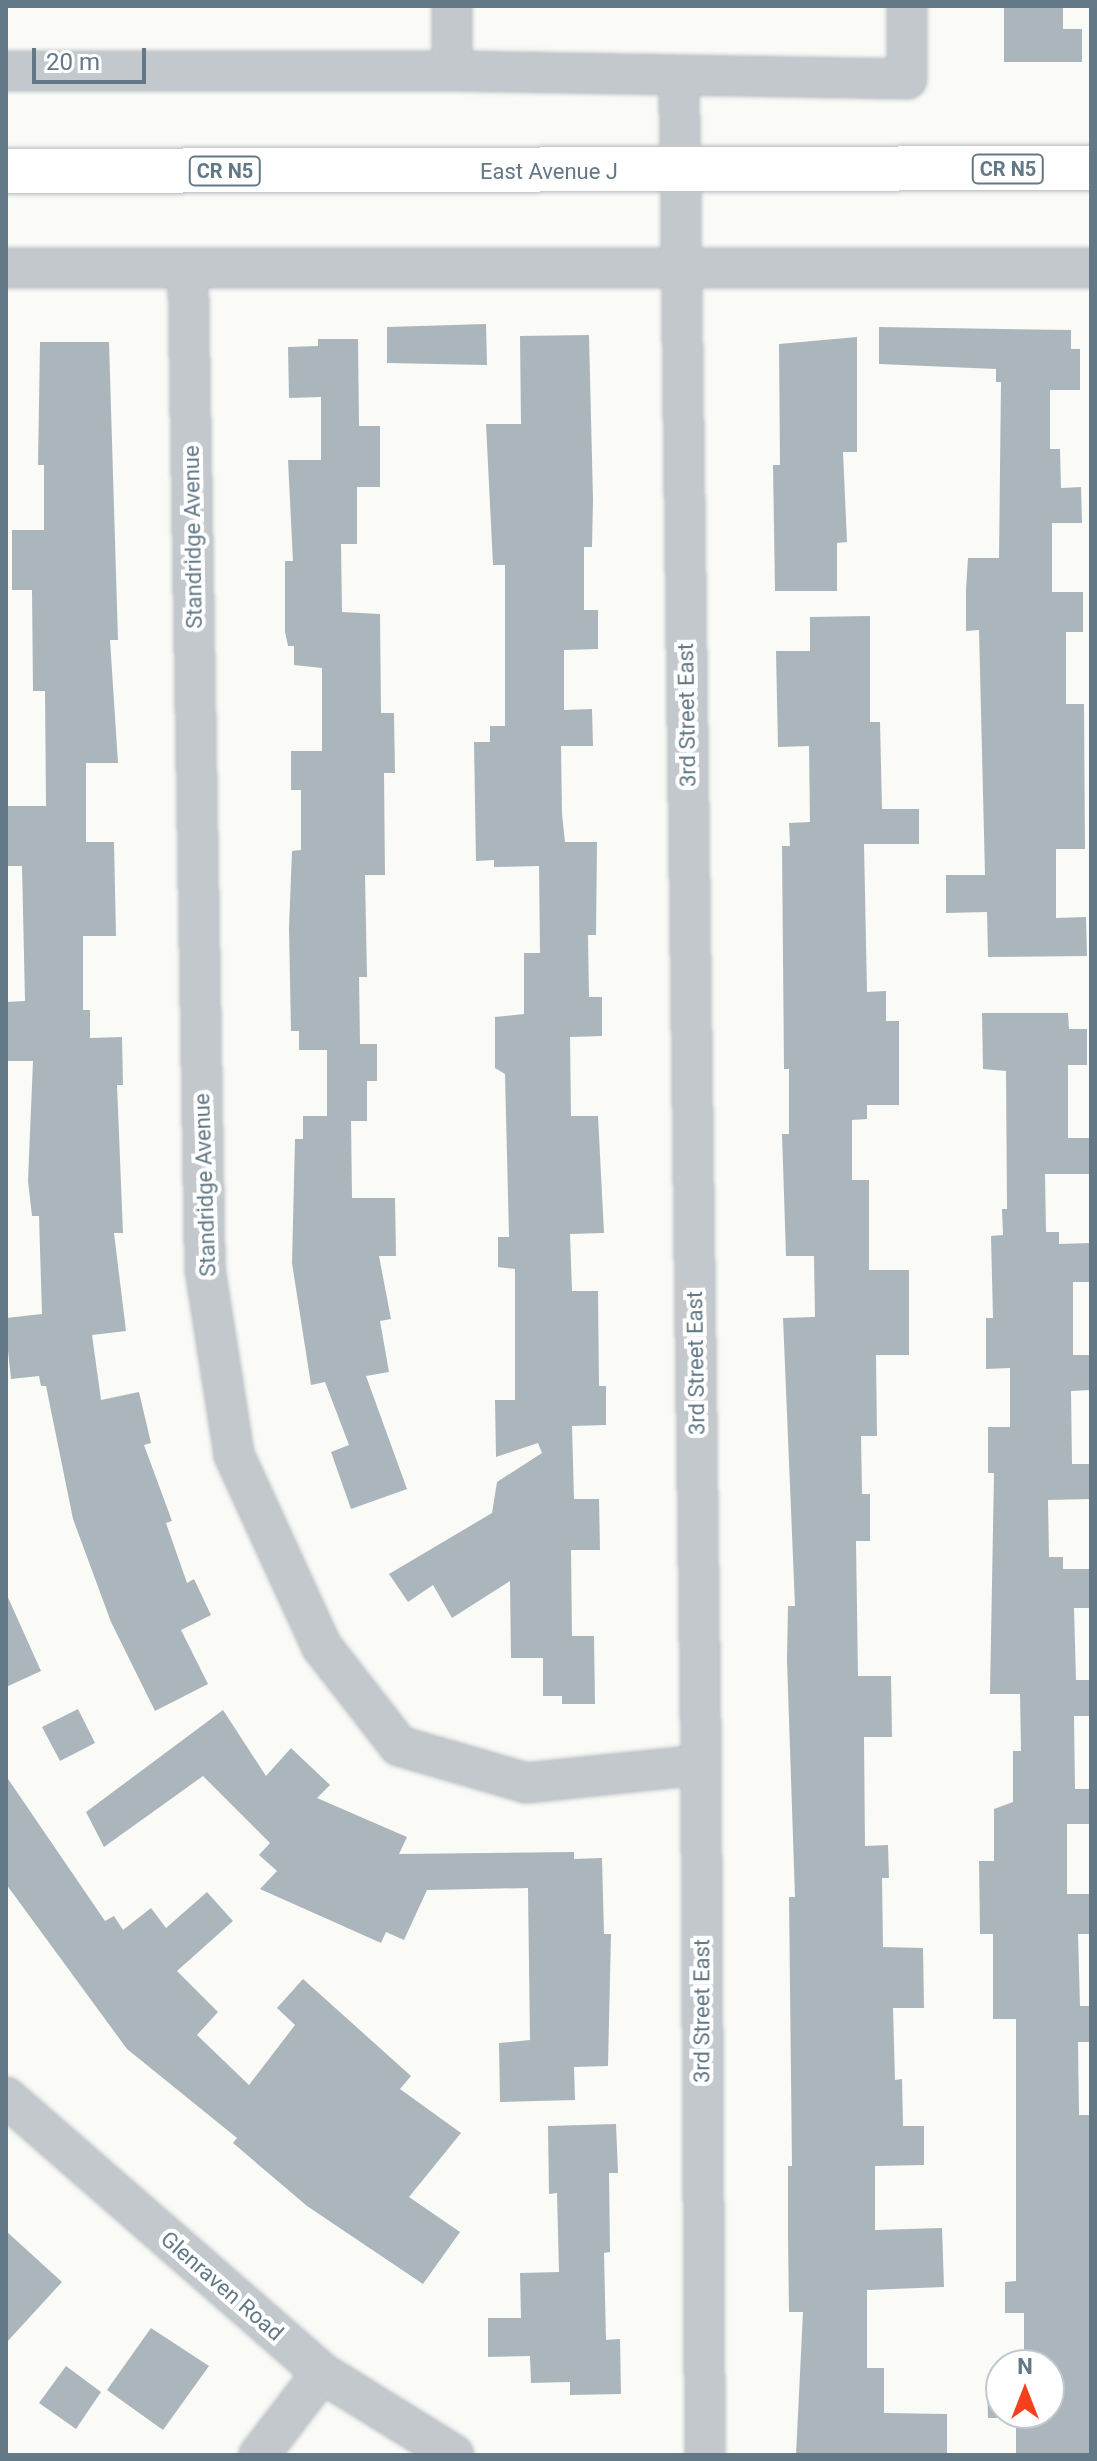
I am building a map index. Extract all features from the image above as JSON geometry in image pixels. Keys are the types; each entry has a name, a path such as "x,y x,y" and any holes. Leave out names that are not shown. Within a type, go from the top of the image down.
{"main road":[{"name":"East Avenue J","path":"6,171 680,173 1091,168"}],"street":[{"path":"452,6 452,71"},
{"path":"6,71 452,71 907,79 907,6"},
{"name":"3rd Street East","path":"679,75 701,1765 705,2455"},
{"path":"6,268 681,272 1091,268"},
{"name":"Standridge Avenue","path":"188,268 205,1269 234,1455 322,1647 399,1746 526,1783 701,1765"},
{"name":"Glenraven Road","path":"6,2097 322,2373 454,2455"},
{"path":"259,2455 322,2373"}],"building":[{"path":"1004,6 1063,6 1063,29 1082,29 1082,62 1004,62"},
{"path":"486,324 487,365 387,363 387,327"},
{"path":"879,327 1071,330 1071,349 1080,349 1080,390 1050,390 1050,449 1060,449 1061,488 1081,487 1082,523 1052,523 1052,592 1083,592 1083,632 1066,632 1066,704 1084,704 1085,849 1056,849 1056,918 1086,917 1087,956 988,957 987,912 946,913 946,875 985,875 979,630 966,631 966,589 968,558 999,558 1001,382 996,382 996,369 879,364"},
{"path":"589,335 593,500 592,547 584,547 584,610 598,610 598,649 564,650 564,710 592,709 593,746 561,746 562,814 565,842 597,842 596,935 588,935 589,997 602,997 602,1036 570,1037 571,1116 598,1116 604,1233 570,1234 572,1291 598,1291 599,1386 606,1386 606,1425 572,1426 574,1499 599,1499 600,1550 571,1550 572,1636 594,1636 595,1704 562,1704 562,1696 543,1696 543,1658 511,1658 510,1581 452,1618 433,1585 408,1602 389,1574 492,1513 497,1482 542,1453 538,1443 496,1457 495,1400 515,1400 515,1269 498,1267 498,1237 509,1237 505,1074 495,1068 495,1017 524,1014 524,953 540,953 539,866 494,867 494,860 476,861 474,742 490,742 490,726 505,726 505,565 493,565 486,424 521,424 520,336"},
{"path":"857,337 857,452 843,452 847,542 837,543 837,591 775,591 773,465 780,465 779,344"},
{"path":"318,339 358,339 359,426 380,426 380,487 357,487 357,544 341,544 342,612 380,614 381,713 394,713 395,773 384,773 385,875 365,875 367,977 359,977 360,1044 377,1044 377,1081 367,1081 367,1121 351,1121 352,1198 395,1198 396,1256 379,1256 391,1319 380,1321 389,1372 366,1376 407,1489 351,1509 331,1452 349,1445 325,1382 311,1385 292,1263 295,1139 303,1139 303,1116 327,1116 327,1050 299,1050 299,1031 291,1031 289,928 292,851 301,850 301,790 291,790 291,751 322,751 322,668 294,665 294,646 288,646 285,632 285,561 293,561 288,460 321,460 321,397 289,398 288,347 318,346"},
{"path":"40,342 109,342 118,640 110,640 118,763 86,763 86,842 114,842 116,936 83,936 83,1010 90,1010 90,1038 122,1037 123,1085 117,1085 123,1233 114,1233 126,1331 92,1335 101,1400 139,1392 151,1443 144,1445 172,1521 166,1523 187,1583 194,1579 211,1615 181,1630 208,1684 155,1711 111,1622 73,1519 46,1386 41,1386 39,1376 11,1379 6,1332 6,1318 42,1314 39,1216 32,1216 28,1181 33,1061 6,1061 6,1002 25,1001 22,866 6,866 6,806 46,806 45,691 33,691 32,590 12,590 12,530 44,530 44,465 38,465"},
{"path":"870,616 870,722 880,722 882,809 919,809 919,844 864,844 867,992 886,991 886,1021 899,1021 899,1105 867,1105 867,1119 852,1120 852,1180 869,1180 869,1270 909,1270 909,1355 876,1355 877,1436 861,1436 862,1494 870,1494 870,1541 856,1541 858,1676 891,1676 892,1737 864,1737 865,1846 888,1845 889,1878 882,1878 883,1947 923,1948 924,2008 893,2008 895,2080 902,2079 903,2126 924,2126 924,2165 875,2166 875,2230 942,2228 944,2287 867,2290 867,2368 884,2368 884,2413 947,2414 947,2454 796,2455 803,2312 789,2312 788,2166 792,2166 789,1897 795,1897 787,1660 788,1606 795,1606 783,1318 815,1317 814,1256 786,1256 782,1134 789,1134 789,1069 784,1069 782,846 790,846 789,823 810,822 809,746 778,747 776,651 810,651 810,617"},
{"path":"982,1013 1068,1013 1069,1029 1087,1029 1087,1065 1068,1065 1068,1138 1089,1138 1089,1174 1045,1174 1046,1232 1059,1232 1059,1244 1090,1243 1091,1282 1073,1282 1073,1355 1091,1355 1091,1390 1071,1391 1072,1464 1091,1464 1091,1499 1048,1500 1049,1557 1063,1557 1063,1569 1091,1569 1091,1608 1074,1608 1076,1680 1091,1680 1091,1716 1074,1716 1075,1789 1091,1789 1091,1824 1067,1824 1067,1894 1091,1894 1091,1934 1078,1934 1080,2006 1091,2006 1091,2042 1078,2042 1079,2115 1091,2115 1091,2455 1016,2455 1016,2429 1065,2429 1065,2349 1024,2349 1024,2313 1005,2313 1005,2282 1016,2281 1016,2019 993,2019 993,1934 980,1934 979,1861 994,1861 994,1809 1013,1802 1013,1751 1021,1751 1020,1694 990,1694 994,1473 988,1473 988,1427 1010,1427 1010,1368 986,1369 986,1318 993,1318 991,1236 1003,1235 1002,1209 1007,1209 1006,1071 983,1069"},
{"path":"6,1593 41,1671 6,1687"},
{"path":"78,1709 95,1743 60,1761 42,1727"},
{"path":"223,1710 266,1776 291,1748 330,1785 317,1798 407,1837 399,1854 574,1852 574,1859 602,1858 604,1934 611,1934 608,2066 574,2067 575,2100 500,2102 499,2043 530,2040 528,1888 427,1890 404,1940 386,1932 381,1943 260,1889 277,1871 259,1855 270,1843 203,1776 104,1847 86,1812"},
{"path":"6,1776 105,1921 114,1916 123,1930 151,1908 166,1928 207,1892 233,1921 177,1971 218,2012 197,2035 249,2085 295,2025 277,2008 303,1979 411,2076 400,2089 461,2133 409,2197 460,2232 423,2284 307,2206 233,2143 237,2138 127,2049 6,1884"},
{"path":"616,2124 618,2173 609,2173 610,2252 604,2253 606,2340 620,2339 621,2394 570,2395 570,2382 531,2383 530,2356 488,2357 488,2318 521,2318 520,2273 559,2272 557,2193 549,2194 548,2126"},
{"path":"6,2231 62,2282 6,2343"},
{"path":"151,2328 209,2366 163,2430 107,2390"},
{"path":"66,2366 101,2392 76,2429 39,2403"}]}
